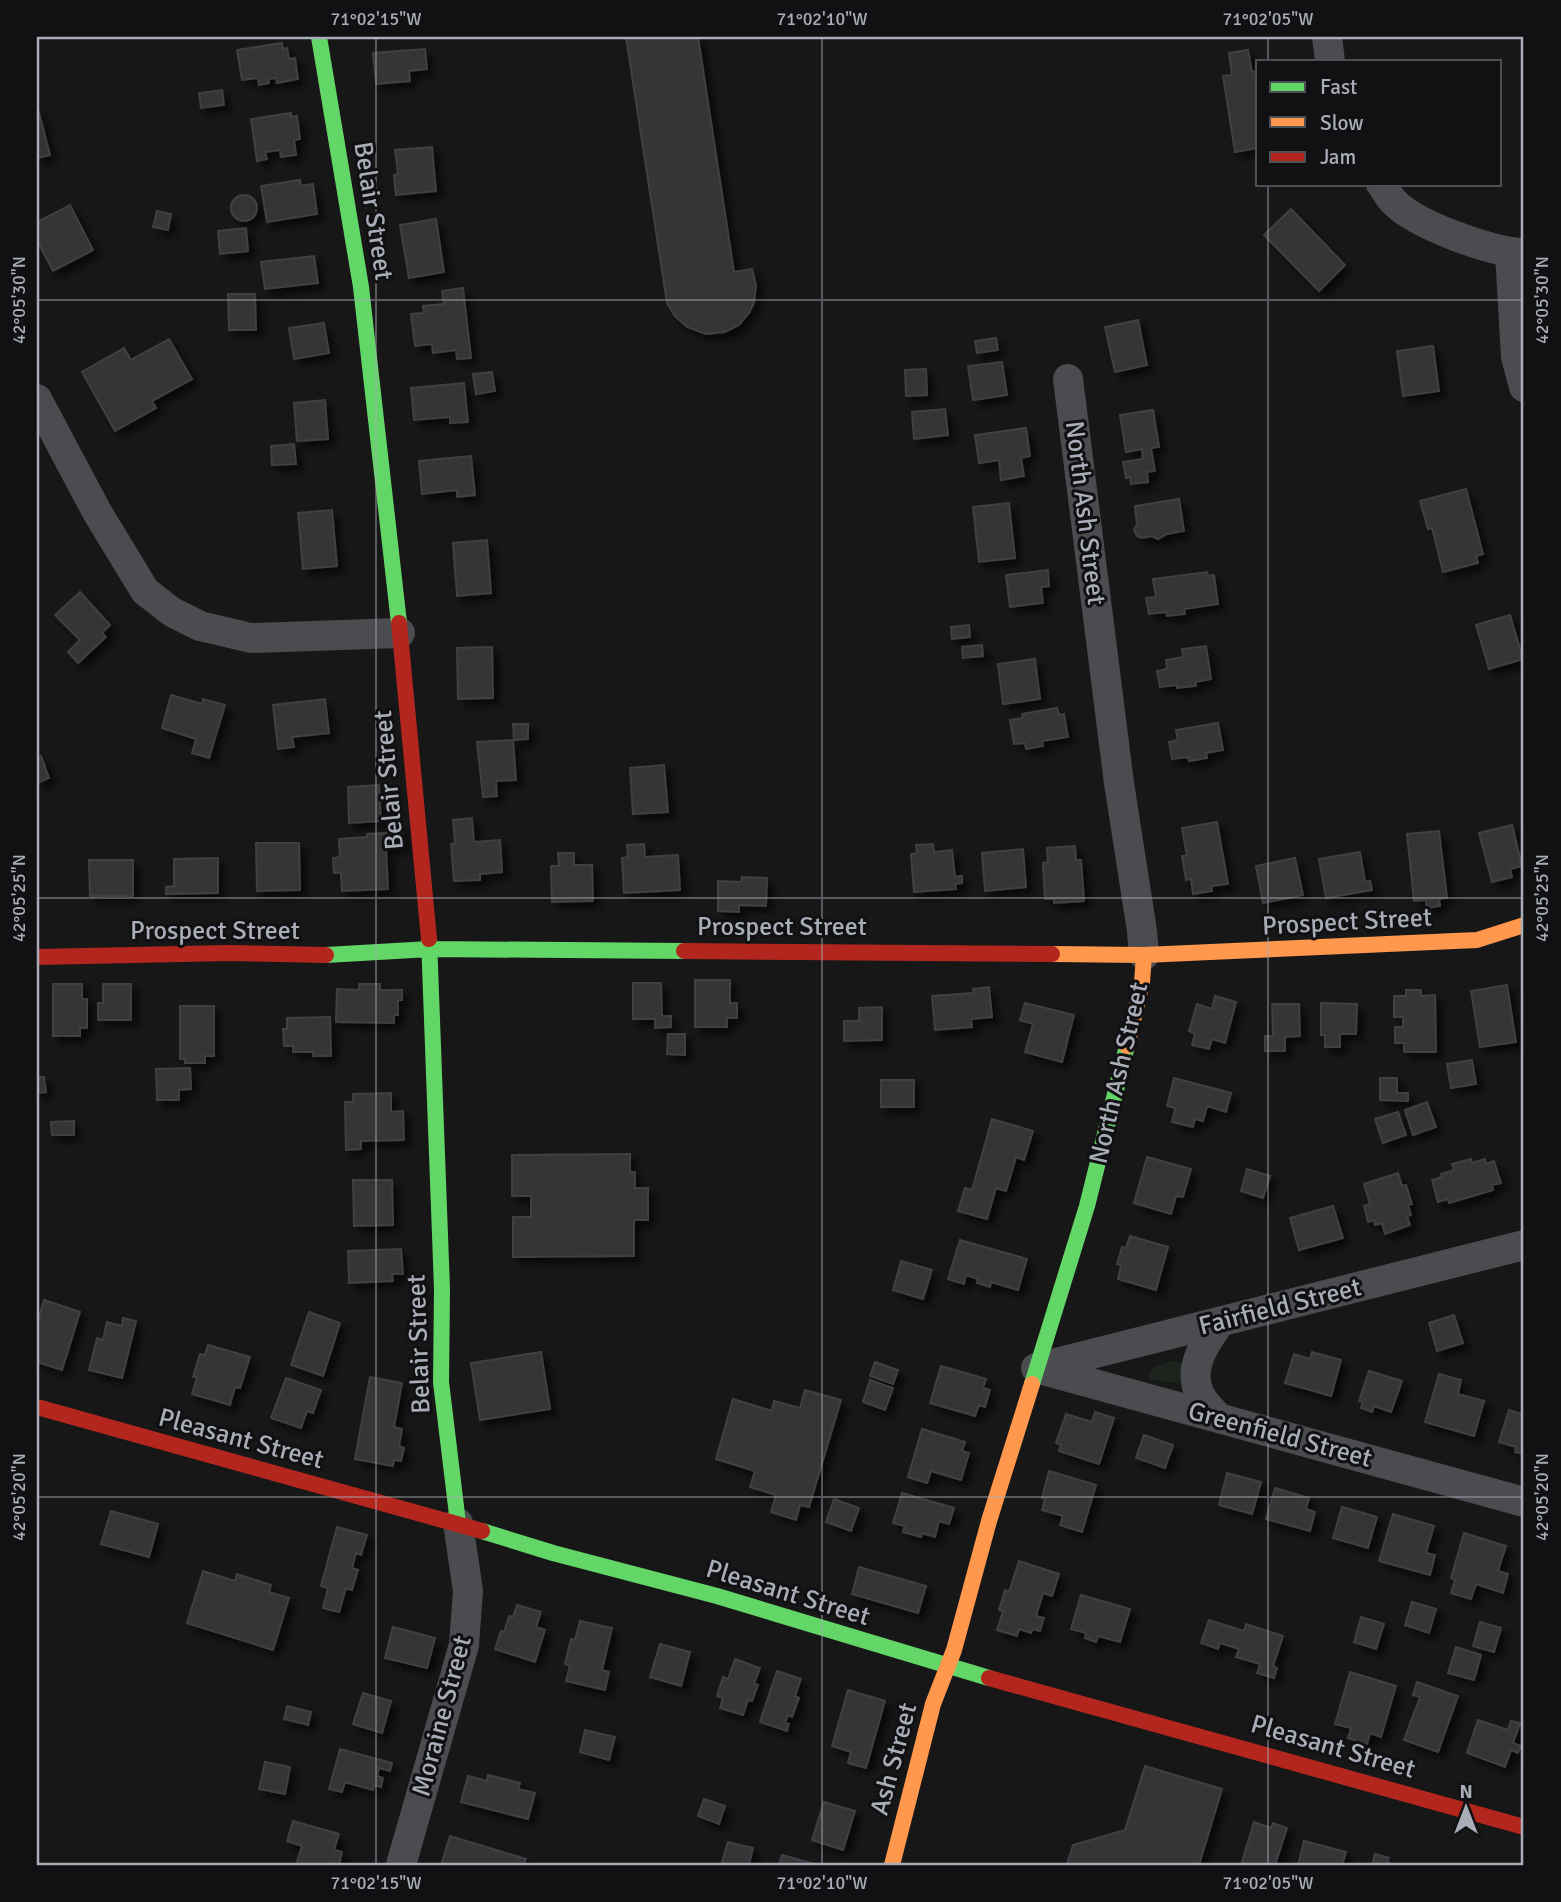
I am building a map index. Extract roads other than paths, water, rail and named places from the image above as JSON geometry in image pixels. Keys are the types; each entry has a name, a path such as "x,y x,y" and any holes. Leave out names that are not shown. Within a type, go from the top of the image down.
{"main road":[{"name":"Belair Street","path":"319,37 361,287 400,633 430,950 442,1289 441,1382 458,1523"},
{"name":"Prospect Street","path":"37,957 229,953 341,955 430,950 1144,955 1478,940 1524,925"},
{"name":"North Ash Street","path":"948,1667 989,1521 1087,1206 1142,983 1144,955"},
{"name":"Pleasant Street","path":"37,1407 458,1523 553,1553 717,1596 948,1667 1524,1827"},
{"name":"Ash Street","path":"891,1865 933,1704 948,1667"}],"street":[{"path":"1327,37 1330,60"},
{"path":"1382,186 1394,203 1420,219 1460,237 1517,253 1511,300 1516,357 1524,387"},
{"name":"North Ash Street","path":"1068,379 1119,783 1144,955"},
{"path":"37,399 97,512 145,591 172,612 200,626 251,638 400,633"},
{"name":"Fairfield Street","path":"1036,1368 1524,1245"},
{"path":"1218,1418 1200,1396 1195,1374 1201,1350 1220,1322"},
{"name":"Greenfield Street","path":"1036,1368 1524,1502"},
{"name":"Moraine Street","path":"401,1865 464,1645 468,1591 458,1523"}]}
